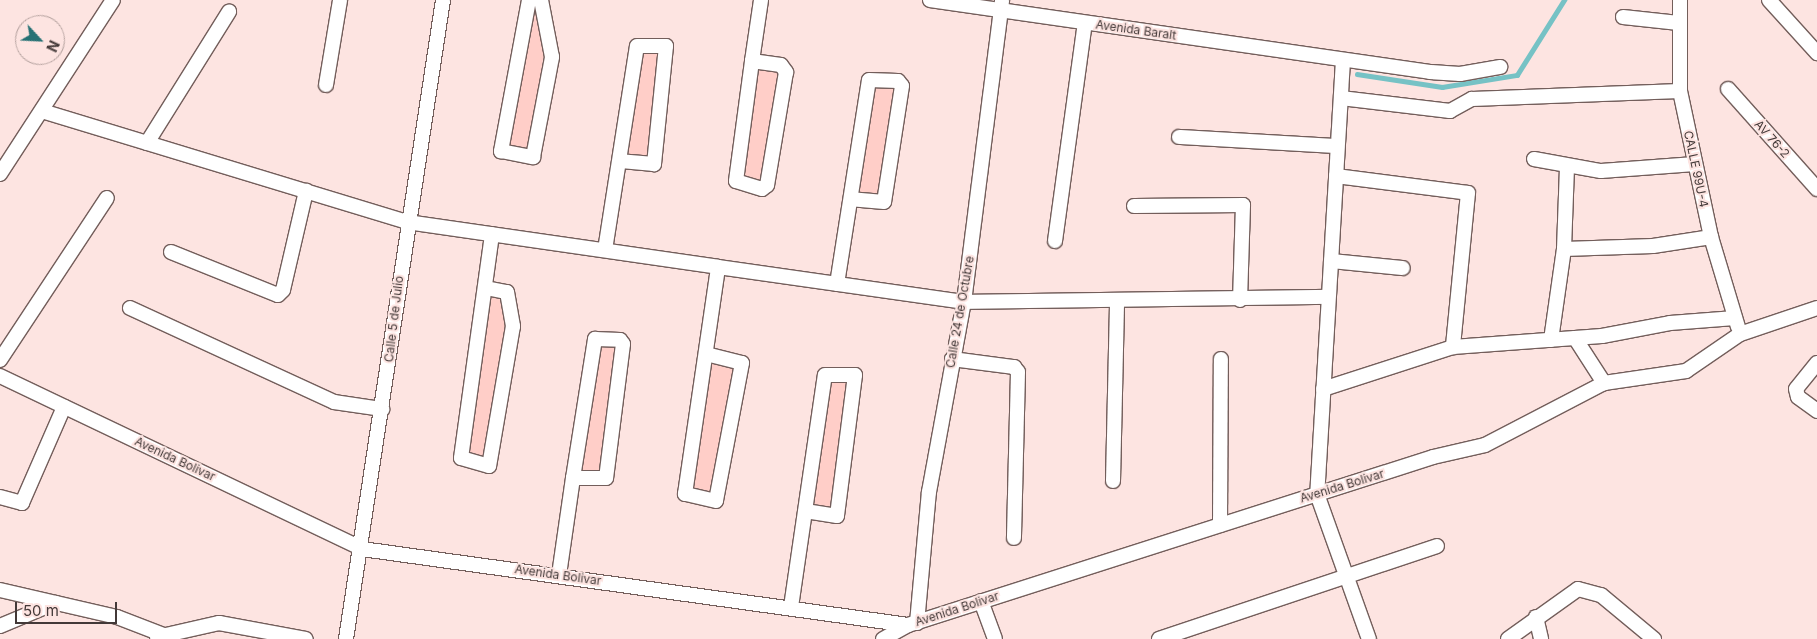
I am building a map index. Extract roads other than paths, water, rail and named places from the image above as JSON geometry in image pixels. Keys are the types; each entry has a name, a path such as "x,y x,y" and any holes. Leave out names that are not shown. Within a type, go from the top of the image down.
{"street":[{"path":"0,174 112,0"},
{"path":"326,85 340,0"},
{"name":"Calle 5 de Julio","path":"346,639 362,549 407,222 443,0"},
{"path":"530,0 501,151 533,156 552,57 541,0"},
{"path":"752,60 782,65 786,72 767,185 762,189 736,180 752,60 761,0"},
{"name":"Avenida Baralt","path":"930,0 1001,5 1085,23 1343,60 1460,74 1500,68"},
{"name":"CALLE 99U-4","path":"1680,0 1680,91 1711,237 1740,334"},
{"path":"1769,0 1817,53"},
{"name":"Calle 24 de Octubre","path":"912,624 929,492 964,302 1001,5"},
{"path":"147,142 230,12"},
{"path":"1623,17 1679,23"},
{"path":"1055,241 1085,23"},
{"path":"605,250 621,161 637,46 666,46 654,164 621,161"},
{"path":"1343,60 1331,262 1326,298 1317,494 1369,639"},
{"path":"837,284 852,200 869,80 898,81 902,86 884,202 852,200"},
{"name":"AV 76-2","path":"1728,89 1817,189"},
{"path":"1341,98 1450,111 1472,99 1680,91"},
{"path":"42,111 407,222 964,302 1326,298"},
{"path":"1179,137 1337,146"},
{"path":"1534,159 1567,167 1633,172 1695,164"},
{"path":"1552,340 1564,249 1567,167"},
{"path":"1336,176 1468,193 1453,347"},
{"path":"171,252 278,295 283,290 306,191"},
{"path":"0,360 107,198"},
{"path":"1134,206 1242,204 1240,300"},
{"path":"486,288 507,292 513,326 489,466 461,458 492,234"},
{"path":"1564,249 1653,246 1711,237"},
{"path":"1331,262 1403,268"},
{"path":"706,354 742,363 716,501 684,494 718,267"},
{"path":"1113,481 1117,300"},
{"path":"130,308 334,402 382,409"},
{"name":"Avenida Bolivar","path":"0,376 362,549 912,624 1317,494 1486,445 1604,383 1654,379 1686,371 1740,334 1816,309"},
{"path":"1323,389 1453,347 1575,338 1735,318"},
{"path":"1575,338 1604,383"},
{"path":"559,575 573,478 595,339 620,340 623,344 606,478 573,478"},
{"path":"952,359 1014,367 1018,372 1014,538"},
{"path":"1220,525 1221,359"},
{"path":"1817,363 1796,389 1798,397 1817,411"},
{"path":"791,607 825,375 854,375 838,514 806,511"},
{"path":"0,497 20,505 64,407"},
{"path":"1159,639 1347,578 1437,546"},
{"path":"0,590 117,617 159,637 219,623 306,639"},
{"path":"1508,639 1564,595 1589,590 1614,603 1654,639"},
{"path":"981,601 995,639"},
{"path":"0,626 55,603"},
{"path":"1536,617 1541,639"},
{"path":"883,639 912,624"}],"waterway":[{"path":"1357,74 1442,87 1517,75 1564,0"}]}
